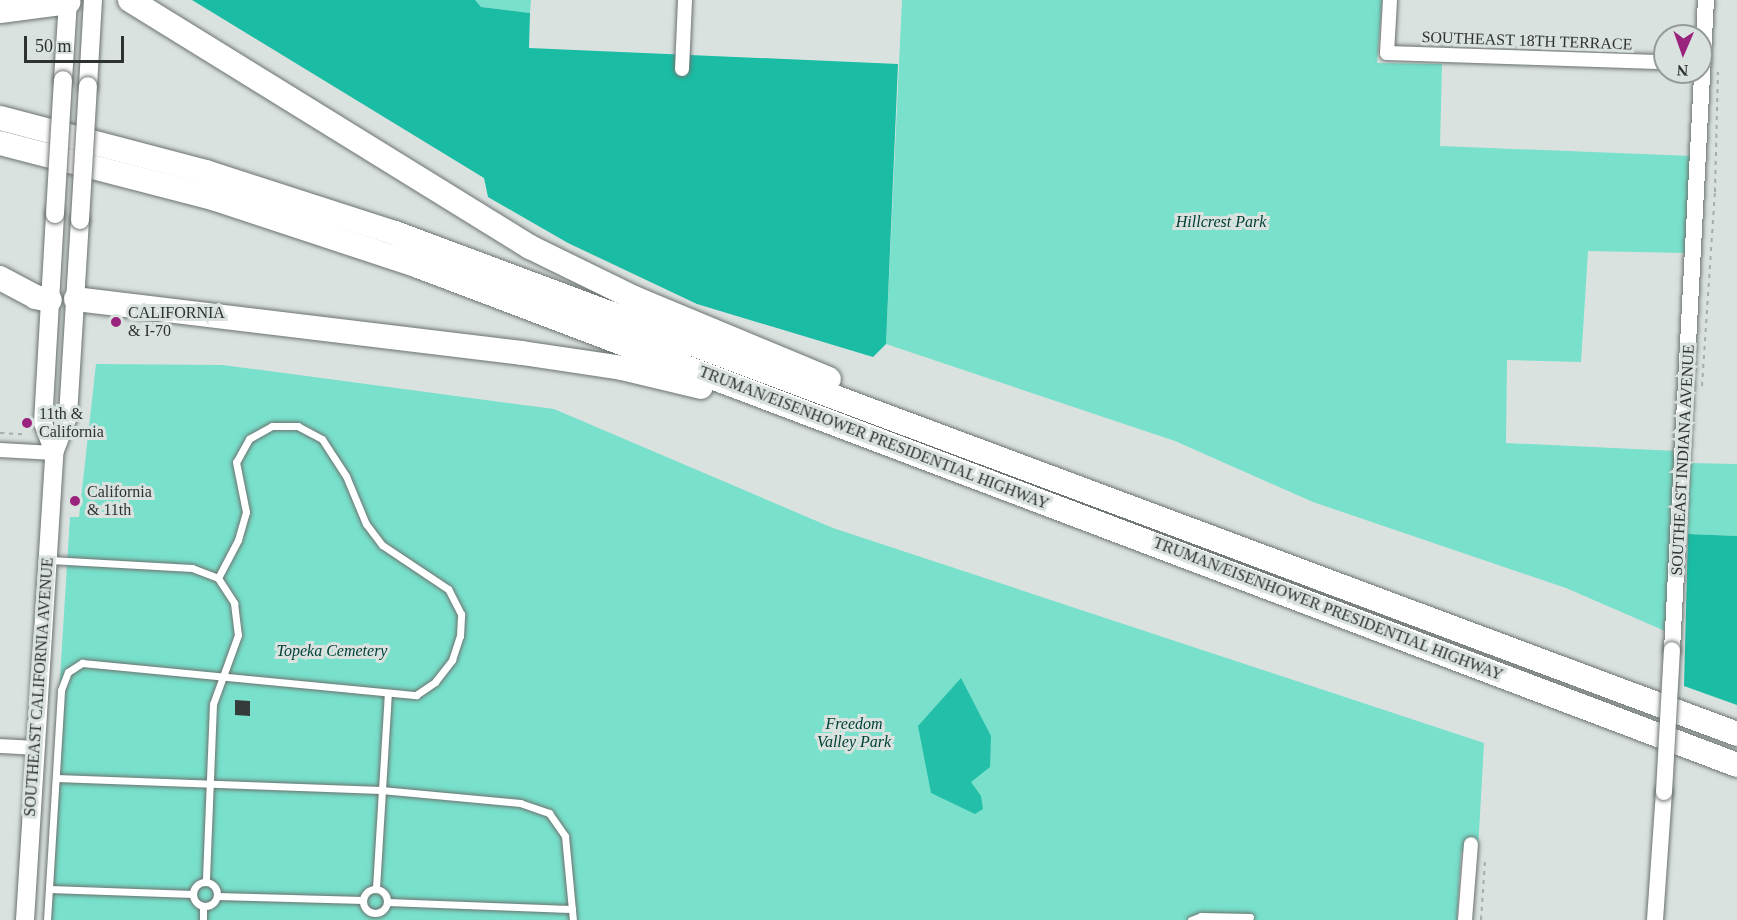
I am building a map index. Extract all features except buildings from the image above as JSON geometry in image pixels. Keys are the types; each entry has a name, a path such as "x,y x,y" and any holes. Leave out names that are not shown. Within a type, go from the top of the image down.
{"highway":[{"path":"130,0 316,111 411,176 575,270 1071,483"},
{"path":"0,11 70,1"},
{"name":"TRUMAN/EISENHOWER PRESIDENTIAL HIGHWAY","path":"0,118 128,150 300,201 1071,483 1737,734"},
{"name":"TRUMAN/EISENHOWER PRESIDENTIAL HIGHWAY","path":"0,143 126,174 309,229 748,390 1737,765"},
{"path":"0,278 35,297 50,300"},
{"path":"76,299 522,352 622,368 710,389 748,390"}],"main road":[{"name":"SOUTHEAST CALIFORNIA AVENUE","path":"25,920 54,453 68,416 93,0"},
{"name":"SOUTHEAST CALIFORNIA AVENUE","path":"54,453 43,423 63,80 70,1"},
{"path":"50,300 76,299"}],"street":[{"path":"682,69 685,0"},
{"name":"SOUTHEAST 18TH TERRACE","path":"1390,0 1387,52 1653,62"},
{"name":"SOUTHEAST INDIANA AVENUE","path":"1704,24 1706,0"},
{"name":"SOUTHEAST INDIANA AVENUE","path":"1655,920 1672,650 1701,84"},
{"path":"0,450 54,453"},
{"path":"0,746 35,748"},
{"path":"1465,920 1471,844"}],"lane":[{"path":"47,920 61,690 68,672 82,663 416,696 435,682 452,660 460,636 461,614 448,589 382,545 366,524 346,476 322,439 298,426 272,426 249,439 236,462 246,512 238,540 218,578"},
{"path":"47,560 192,568 218,578 234,603 238,635 221,676 213,704 206,882"},
{"path":"376,888 388,694"},
{"path":"56,778 381,790 520,803 549,813 565,836 573,920"},
{"path":"206,882 215,886 217,896 212,904 203,907 195,902 193,894 197,885 206,882"},
{"path":"376,888 385,893 387,902 383,911 373,917 365,909 363,900 367,891 376,888"},
{"path":"49,889 193,894"},
{"path":"217,896 363,900"},
{"path":"387,902 572,909"},
{"path":"203,907 203,920"},
{"path":"1191,920 1202,916 1250,917"}],"path":[{"path":"0,433 22,434"},
{"path":"1481,920 1485,862"}],"green space":[{"path":"475,0 531,0 530,13 481,7"},
{"name":"Hillcrest Park","path":"902,0 1382,0 1377,63 1442,64 1440,146 1692,156 1686,253 1588,251 1581,362 1507,360 1506,443 1677,451 1665,631 1566,588 1313,502 1175,441 886,344"},
{"path":"96,364 223,365 554,409 833,528 1484,743 1478,850 1461,852 1457,920 45,920 70,517 79,517"},
{"path":"1690,463 1737,464 1737,536 1688,534"}],"shaded area":[{"path":"192,0 475,0 481,7 530,13 529,48 898,64 886,344 873,357 697,304 568,243 488,197 484,178"},
{"path":"1688,534 1737,536 1737,705 1684,686"},
{"path":"961,678 991,736 990,767 971,782 981,796 983,809 975,814 931,793 918,726"}],"place":[{"name":"CALIFORNIA & I-70","path":"116,322"},
{"name":"11th & California","path":"27,423"},
{"name":"California & 11th","path":"75,501"}],"park label":[{"name":"Topeka Cemetery","path":"332,651"},
{"name":"Freedom Valley Park","path":"854,733"}]}
